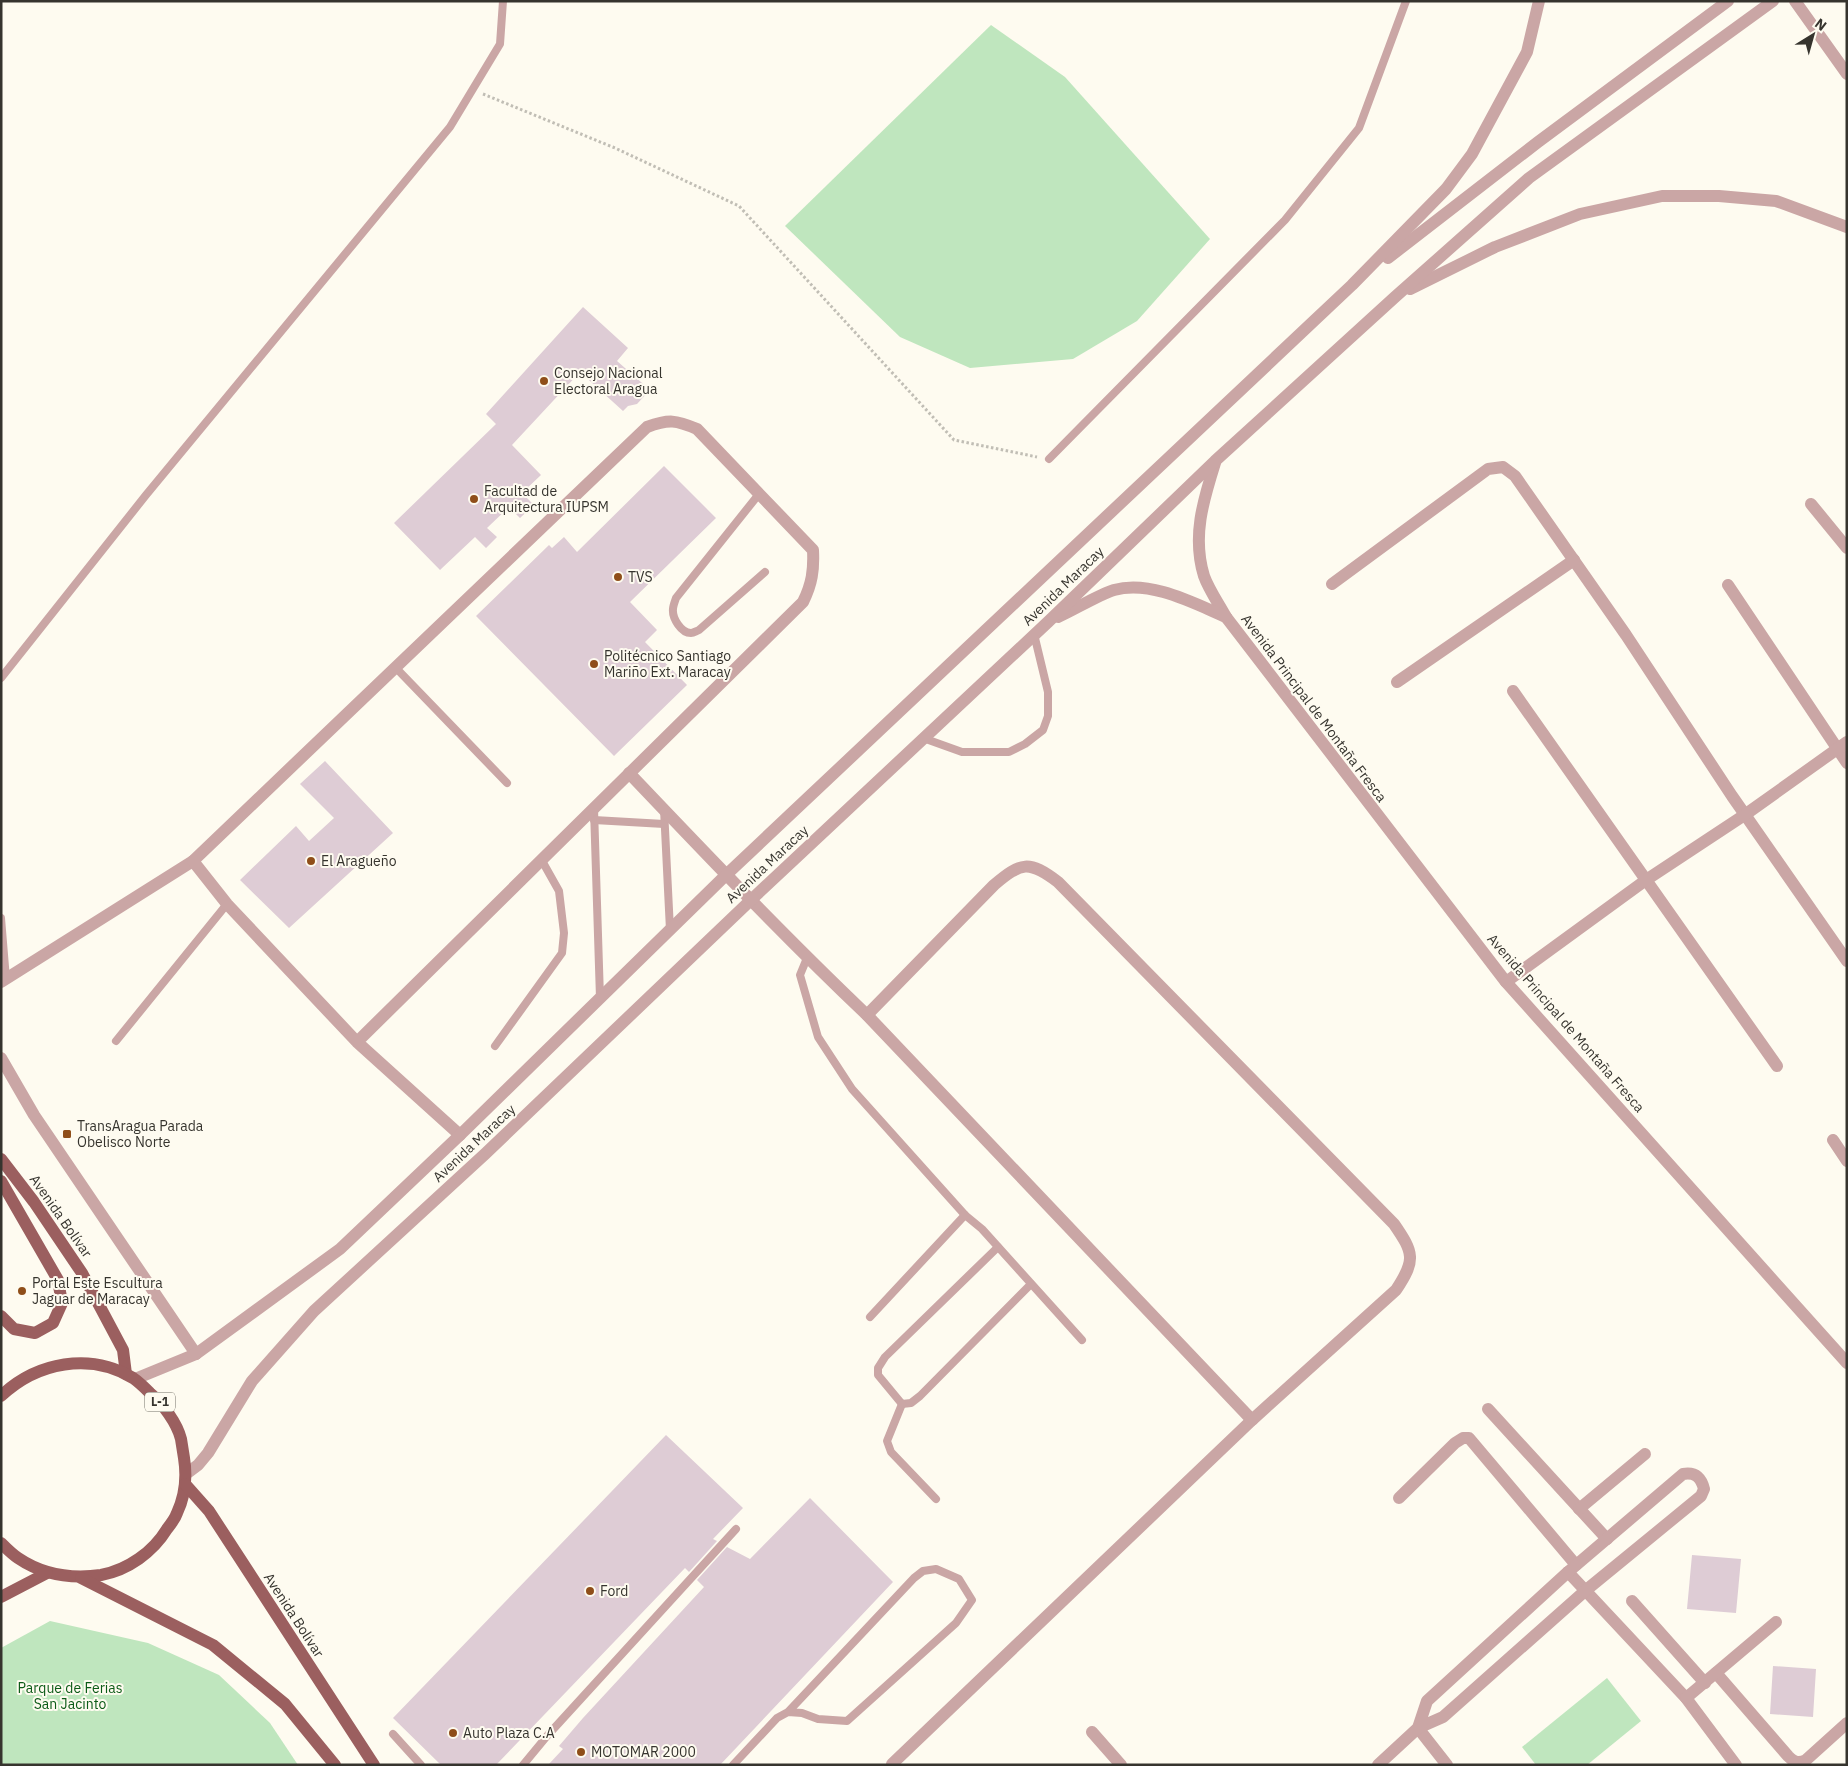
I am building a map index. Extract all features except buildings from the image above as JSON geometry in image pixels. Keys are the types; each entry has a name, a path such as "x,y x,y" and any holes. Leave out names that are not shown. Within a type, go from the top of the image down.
{"main road":[{"name":"Avenida Bolívar","path":"1,1159 34,1202 82,1273 123,1350 131,1377"},
{"path":"1,1181 58,1280 62,1304 53,1323 35,1333 14,1329 1,1316"},
{"name":"L-1","path":"1,1396 13,1385 33,1373 56,1365 80,1363 96,1365 131,1377 163,1404 168,1412 181,1437 186,1479 178,1513 162,1539 139,1560 111,1573 81,1578 47,1573 17,1558 1,1543"},
{"name":"Avenida Bolívar","path":"186,1479 209,1511 374,1765"},
{"path":"1,1597 47,1573"},
{"name":"L-1","path":"81,1578 213,1645 285,1704 336,1765"}],"street":[{"path":"1352,285 1446,189 1472,154 1527,52 1539,1"},
{"path":"1352,285 1538,142 1728,1"},
{"name":"Avenida Maracay","path":"186,1479 208,1453 252,1381 314,1312 485,1154 752,899 1048,622 1215,461 1529,178 1772,1"},
{"path":"1795,1 1847,74"},
{"path":"1395,297 1495,247 1580,214 1662,196 1719,196 1776,201 1847,226"},
{"name":"Avenida Maracay","path":"131,1377 196,1354 340,1249 460,1135 726,875 1352,285"},
{"path":"4,980 193,861 647,427 663,421 682,422 697,429 812,550 814,570 810,588 803,602 629,772 594,813 541,859 357,1042"},
{"name":"Avenida Principal de Montaña Fresca","path":"1215,461 1201,510 1198,544 1205,577 1226,617 1506,982 1847,1363"},
{"path":"1332,584 1488,469 1502,467 1515,476 1574,560 1732,796 1847,961"},
{"path":"1811,504 1844,540"},
{"path":"1398,682 1574,560"},
{"path":"1728,585 1842,746 1847,763"},
{"path":"1048,622 1114,590 1142,588 1170,593 1226,617"},
{"path":"1513,690 1777,1066"},
{"path":"1506,982 1646,880 1746,814 1842,746"},
{"path":"629,772 807,958 867,1015 1252,1420"},
{"path":"193,861 227,904 357,1042 460,1135"},
{"path":"867,1015 1011,870 1029,865 1044,871 1058,882 1394,1224 1407,1243 1411,1257 1406,1274 1396,1290 1252,1420 892,1764"},
{"path":"1,1058 34,1115 196,1354"},
{"path":"1833,1140 1847,1161"},
{"path":"1488,1409 1607,1539"},
{"path":"1399,1498 1455,1443 1463,1438 1469,1438 1572,1569 1585,1591 1686,1698 1736,1765"},
{"path":"1579,1510 1645,1454"},
{"path":"1378,1765 1418,1728 1443,1717 1585,1591 1701,1496 1704,1489 1698,1477 1691,1472 1683,1474 1572,1569 1428,1701 1418,1728"},
{"path":"1632,1601 1705,1683"},
{"path":"1686,1698 1776,1622"},
{"path":"1716,1673 1795,1762 1801,1763 1806,1760 1847,1723"},
{"path":"1418,1728 1447,1765"},
{"path":"1092,1732 1121,1765"}],"lane":[{"path":"1,678 146,495 450,127 500,44 503,1"},
{"path":"1050,459 1285,220 1359,128 1406,1"},
{"path":"759,494 676,598 673,616 684,631 690,633 699,630 766,572"},
{"path":"923,738 962,752 1009,752 1025,744 1043,730 1048,716 1048,692 1034,634"},
{"path":"396,668 507,783"},
{"path":"664,809 670,930"},
{"path":"600,998 594,813 664,824"},
{"path":"495,1046 562,953 564,933 560,891 541,859"},
{"path":"116,1041 227,904"},
{"path":"1,918 4,980"},
{"path":"807,958 800,975 818,1037 852,1089 965,1215 998,1246 1082,1340"},
{"path":"870,1316 965,1215"},
{"path":"902,1404 878,1375 878,1368 885,1357 998,1246"},
{"path":"902,1404 911,1403 920,1396 1031,1284"},
{"path":"902,1404 887,1441 891,1452 936,1499"},
{"path":"523,1765 547,1736 736,1529"},
{"path":"733,1765 777,1718 788,1712 918,1574 923,1571 936,1569 959,1578 972,1600 956,1623 847,1721 818,1719 802,1713 788,1712"},
{"path":"393,1734 421,1765"}],"path":[{"path":"472,90 615,148 739,206 954,440 1050,459"}],"green space":[{"path":"991,25 1065,77 1210,239 1137,321 1073,359 970,368 900,337 785,226"},
{"name":"Parque de Ferias San Jacinto","path":"50,1621 148,1643 219,1675 270,1723 298,1765 1,1765 1,1648"},
{"path":"1607,1678 1641,1721 1587,1765 1536,1765 1522,1747"}],"place":[{"name":"Consejo Nacional Electoral Aragua","path":"544,381"},
{"name":"Facultad de Arquitectura IUPSM","path":"474,499"},
{"name":"TVS","path":"618,577"},
{"name":"Politécnico Santiago Mariño Ext. Maracay","path":"594,664"},
{"name":"El Aragueño","path":"311,861"},
{"name":"TransAragua Parada Obelisco Norte","path":"67,1134"},
{"name":"Portal Este Escultura Jaguar de Maracay","path":"22,1291"},
{"name":"Ford","path":"590,1591"},
{"name":"Auto Plaza C.A","path":"453,1733"},
{"name":"MOTOMAR 2000","path":"581,1752"}]}
